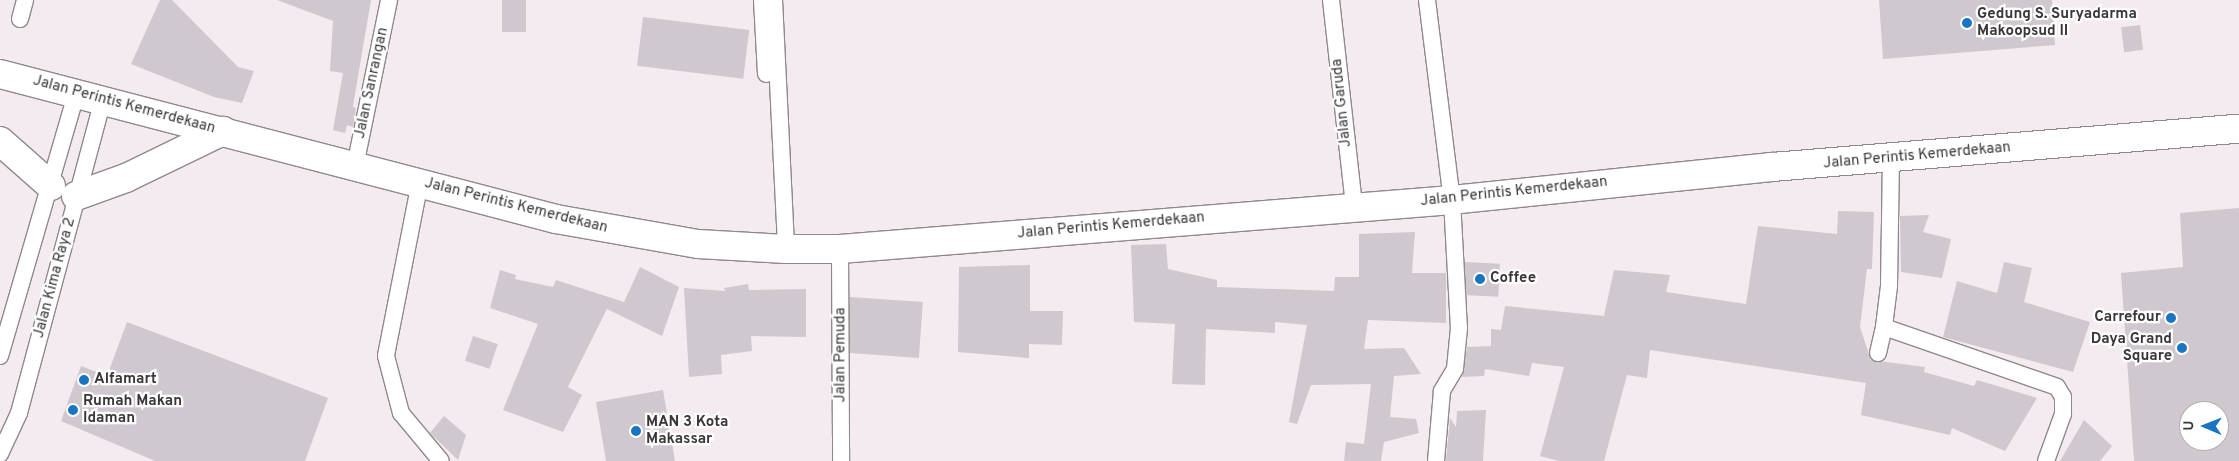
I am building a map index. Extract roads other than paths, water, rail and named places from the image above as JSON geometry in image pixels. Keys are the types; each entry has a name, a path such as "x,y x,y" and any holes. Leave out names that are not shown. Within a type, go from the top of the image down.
{"highway":[{"name":"Jalan Perintis Kemerdekaan","path":"0,74 77,91 223,132 556,219 633,234 781,249 840,249 1354,206 1452,200 1891,158 2239,129"},
{"path":"76,196 126,178 223,132"},
{"path":"0,141 51,186"}],"street":[{"path":"20,19 25,0"},
{"name":"Jalan Sanrangan","path":"355,166 389,0"},
{"path":"762,0 781,249"},
{"path":"774,0 781,249"},
{"name":"Jalan Garuda","path":"1332,0 1354,206"},
{"path":"1427,0 1452,200 1459,336 1455,369 1442,391 1436,461"},
{"name":"Jalan Kima Raya 2","path":"0,356 51,186 77,91"},
{"name":"Jalan Kima Raya 2","path":"0,454 18,413 103,99"},
{"path":"1878,353 1884,327 1891,158"},
{"path":"420,182 386,356 401,413 441,461"},
{"name":"Jalan Pemuda","path":"840,249 841,461"},
{"path":"1884,327 2057,387 2063,397 2063,414 2046,461"}],"place":[{"name":"Gedung S. Suryadarma Makoopsud II","path":"1967,23"},
{"name":"Coffee","path":"1480,279"},
{"name":"Carrefour","path":"2171,318"},
{"name":"Daya Grand Square","path":"2182,348"},
{"name":"Alfamart","path":"84,380"},
{"name":"Rumah Makan Idaman","path":"73,410"},
{"name":"MAN 3 Kota Makassar","path":"636,431"}]}
